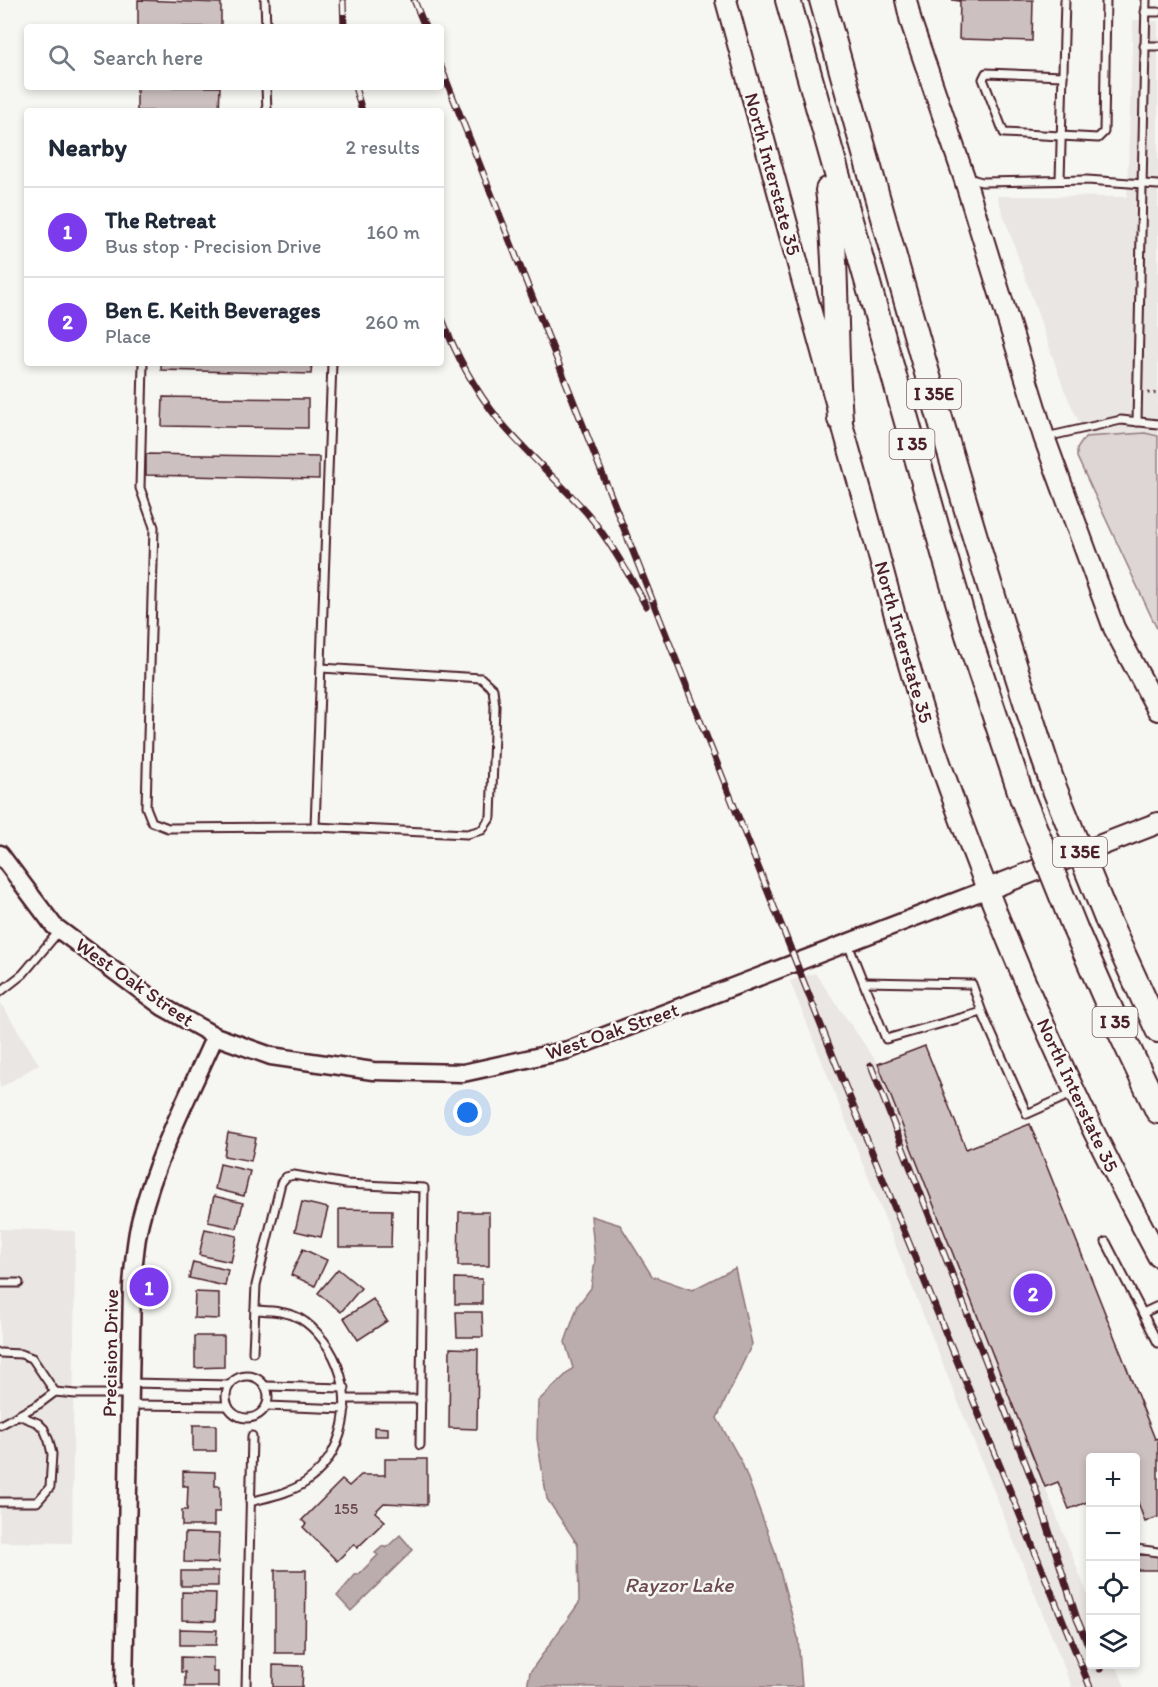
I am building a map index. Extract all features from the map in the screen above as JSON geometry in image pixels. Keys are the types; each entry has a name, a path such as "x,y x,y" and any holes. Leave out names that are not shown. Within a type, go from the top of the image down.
{"highway":[{"name":"I 35","path":"788,0 955,591 1022,797 1076,931 1158,1112"},
{"name":"I 35E","path":"822,0 1012,663 1053,785 1107,919 1158,1030"},
{"path":"811,87 833,236 836,366 840,418"}],"main road":[{"name":"North Interstate 35","path":"726,0 840,418 922,707 958,811 1022,972 1114,1175 1158,1256"},
{"path":"906,0 911,22 964,177 1044,437 1114,628 1158,710"},
{"name":"West Oak Street","path":"988,889 1158,824"}],"street":[{"name":"West Oak Street","path":"0,854 54,926 163,1007 215,1036 271,1056 373,1071 463,1073 568,1050 988,889"},
{"name":"Precision Drive","path":"124,1687 132,1286 141,1219 161,1157 215,1036"}],"lane":[{"path":"265,0 266,24"},
{"path":"1060,180 1065,0"},
{"path":"1063,76 986,73 983,79 1004,133 1098,138 1104,132 1106,0"},
{"path":"1137,422 1146,0"},
{"path":"1145,12 1158,12"},
{"path":"1144,46 1158,46"},
{"path":"266,90 267,108"},
{"path":"964,177 982,182 1087,180 1158,184"},
{"path":"143,366 140,488 154,527 146,807 152,822 168,828 315,827 467,834 482,830 491,817 492,806 495,706 493,689 481,678 321,668"},
{"path":"315,827 332,366"},
{"path":"1044,437 1121,420 1158,424"},
{"path":"0,992 23,974 60,930"},
{"path":"849,944 886,1039 982,1012"},
{"path":"864,982 972,984 1027,1114 1076,1093"},
{"path":"253,1352 256,1284 281,1183 286,1177 294,1175 346,1184 424,1188 420,1445"},
{"path":"1106,1242 1158,1343"},
{"path":"0,1283 19,1283"},
{"path":"1143,1313 1158,1306"},
{"path":"250,1502 278,1494 306,1482 325,1462 339,1441 346,1399 342,1375 332,1351 318,1334 301,1319 283,1312 255,1310"},
{"path":"0,1353 21,1354 32,1358 55,1392"},
{"path":"239,1377 256,1378 265,1386 268,1396 267,1406 259,1415 248,1418 236,1415 228,1407 226,1395 230,1385 239,1377"},
{"path":"0,1425 39,1404 55,1392 130,1394 230,1385"},
{"path":"265,1386 345,1388"},
{"path":"130,1394 228,1407"},
{"path":"346,1399 421,1400"},
{"path":"267,1406 345,1408"},
{"path":"0,1502 37,1502 50,1487 51,1454 44,1429 38,1423 18,1415"},
{"path":"246,1687 252,1437"},
{"path":"1140,1550 1158,1552"}],"shaded area":[{"path":"1133,20 1158,21 1158,589 1137,551 1064,389 997,196 1127,197"},
{"path":"1145,433 1158,436 1158,631 1077,457 1077,449 1085,437"},
{"path":"815,973 878,1064 1086,1591 1086,1669 1118,1669 1125,1687 1072,1687 790,981"},
{"path":"0,1002 39,1064 0,1088"},
{"path":"0,1229 75,1231 72,1543 0,1542"}],"water":[{"name":"Rayzor Lake","path":"591,1216 620,1225 652,1276 692,1290 735,1268 752,1344 717,1418 742,1463 774,1549 798,1638 802,1687 527,1687 530,1672 579,1603 578,1545 547,1499 537,1439 538,1401 573,1368 565,1342 578,1305 591,1288 595,1261"},
{"path":"400,1535 413,1550 351,1611 337,1596 356,1574 358,1575 378,1555 375,1553 383,1546 386,1548"}],"building":[{"path":"138,0 221,3 221,24 138,24"},
{"path":"952,0 1033,0 1032,41 959,39 960,1"},
{"path":"137,90 220,90 219,108 137,108"},
{"path":"161,366 312,366 311,374 161,370"},
{"path":"163,397 308,399 308,428 162,426"},
{"path":"146,454 319,457 319,479 146,475"},
{"path":"925,1046 966,1149 1030,1124 1155,1439 1158,1438 1158,1517 1145,1522 1140,1508 1140,1453 1086,1453 1086,1503 1069,1509 1058,1482 1045,1487 878,1064"},
{"path":"228,1133 256,1138 251,1161 224,1156"},
{"path":"220,1164 250,1171 244,1196 215,1189"},
{"path":"214,1196 243,1203 237,1228 208,1222"},
{"path":"302,1202 328,1208 321,1237 295,1231"},
{"path":"339,1209 392,1210 391,1247 339,1247"},
{"path":"459,1212 489,1212 489,1266 458,1266"},
{"path":"205,1229 237,1236 231,1262 199,1255"},
{"path":"303,1249 327,1260 315,1286 291,1275"},
{"path":"193,1262 228,1270 225,1286 189,1278"},
{"path":"338,1269 361,1288 341,1312 318,1293"},
{"path":"455,1278 482,1279 482,1304 455,1304"},
{"path":"195,1292 219,1293 219,1319 194,1318"},
{"path":"373,1299 387,1321 358,1340 344,1318"},
{"path":"456,1312 482,1312 483,1337 457,1337"},
{"path":"195,1336 224,1336 224,1367 195,1368"},
{"path":"450,1348 478,1349 477,1429 449,1428"},
{"path":"193,1425 216,1425 216,1451 193,1451"},
{"path":"374,1427 388,1428 388,1436 374,1436"},
{"path":"385,1459 427,1459 427,1505 384,1503 375,1512 385,1521 357,1548 354,1544 337,1561 303,1527 306,1524 302,1520 342,1480 349,1486 361,1475 385,1475"},
{"path":"183,1471 215,1472 215,1486 220,1486 220,1512 214,1512 214,1526 182,1526 182,1510 187,1510 188,1486 183,1486"},
{"path":"185,1533 219,1534 218,1563 184,1562"},
{"path":"1140,1555 1158,1555 1158,1570 1140,1570"},
{"path":"275,1570 306,1570 305,1653 275,1653"},
{"path":"181,1571 218,1571 218,1586 181,1586"},
{"path":"182,1592 216,1593 215,1621 182,1620"},
{"path":"180,1629 217,1630 216,1645 180,1645"},
{"path":"181,1657 213,1658 213,1672 218,1672 218,1687 185,1687 185,1672 181,1672"},
{"path":"273,1665 303,1666 302,1687 273,1687"}],"railway":[{"path":"343,0 344,24"},
{"path":"414,0 424,24"},
{"path":"444,75 843,1081 1090,1687"},
{"path":"356,90 361,108"},
{"path":"444,324 452,344 481,396 520,444 587,513 619,558 646,606"},
{"path":"871,1066 1036,1490 1077,1619 1086,1640"}],"place":[{"name":"The Retreat","path":"149,1287"},
{"name":"Ben E. Keith Beverages","path":"1033,1293"}]}
